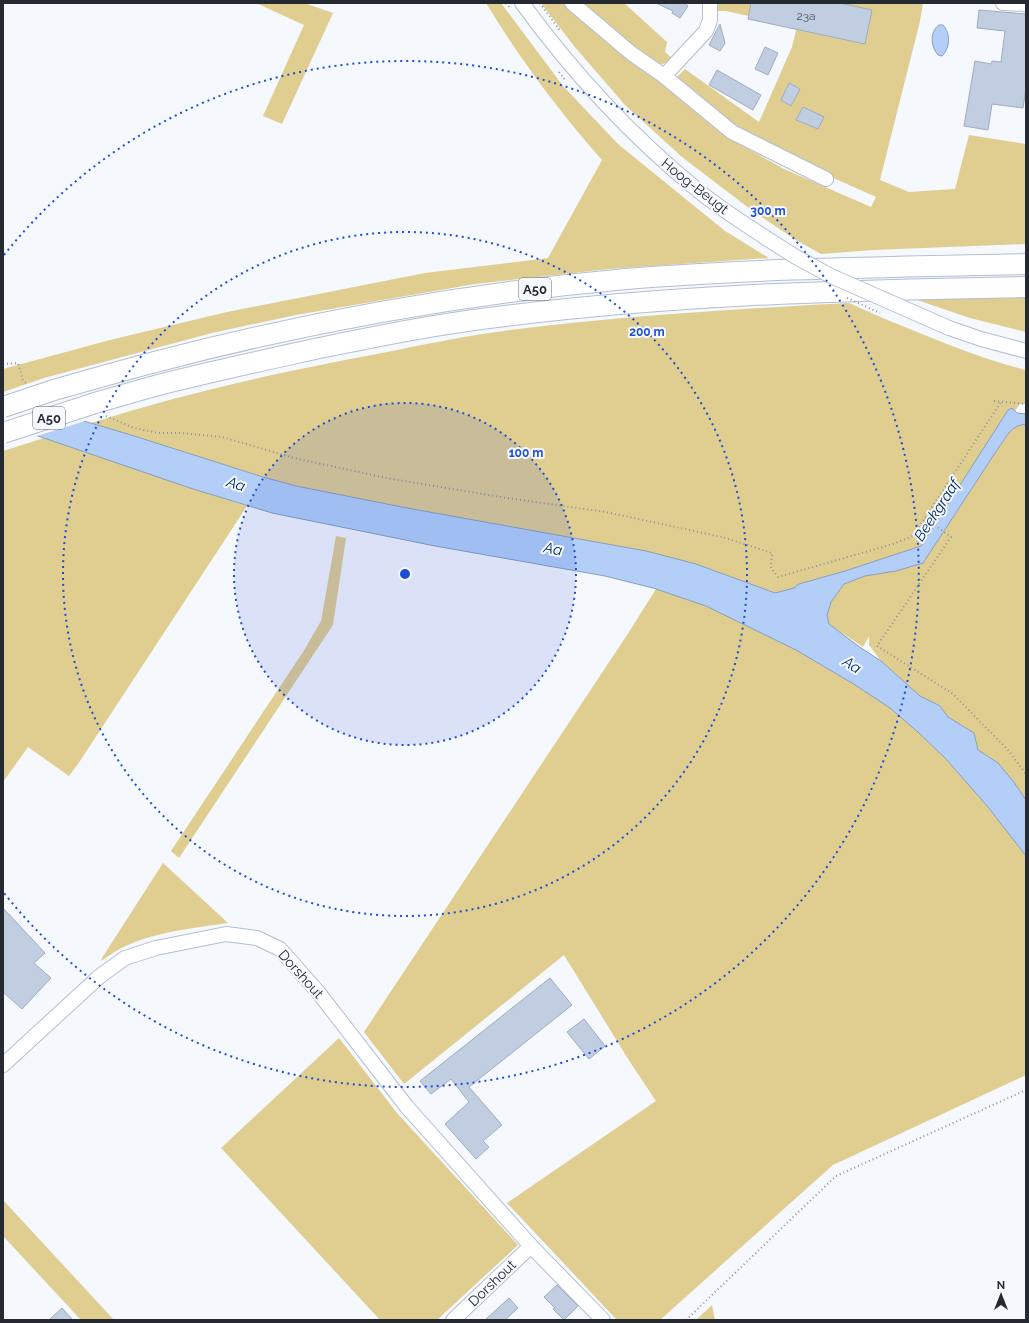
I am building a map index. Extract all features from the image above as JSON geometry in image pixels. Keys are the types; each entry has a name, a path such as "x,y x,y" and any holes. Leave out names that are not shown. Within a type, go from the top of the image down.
{"highway":[{"name":"A50","path":"3,407 54,390 160,361 267,335 390,310 508,293 626,279 776,270 1026,264"},
{"name":"A50","path":"3,433 98,409 189,377 376,336 471,320 565,309 710,297 815,292 1026,286"}],"street":[{"name":"Hoog-Beugt","path":"522,3 579,76 607,107 652,152 695,188 766,238 831,276 949,328 981,340 1026,351"},
{"path":"572,3 631,53 664,76 732,132 826,180"},
{"path":"664,76 706,31 710,20 710,3"},
{"path":"1003,3 1026,4"},
{"name":"Dorshout","path":"3,1065 100,976 125,958 156,948 226,934 257,938 280,949 318,992 407,1108 531,1246 603,1320"},
{"name":"Dorshout","path":"453,1320 531,1246"}],"path":[{"path":"540,3 562,33"},
{"path":"3,364 18,363 23,381 30,384"},
{"path":"994,401 1026,404"},
{"path":"98,409 134,428 158,433 181,432 222,436 298,459 392,479 507,498 606,512 722,537 772,553 771,568 778,577 893,544 913,536 1001,402"},
{"path":"925,518 951,537 877,646 953,694 1008,750 1026,774"},
{"path":"686,1320 836,1176 1026,1090"}],"shaded area":[{"path":"256,3 304,3 333,13 282,124 263,116 304,25"},
{"path":"486,3 501,3 563,86 618,144 725,231 769,258 609,269 475,284 296,315 212,333 44,378 3,392 3,369 110,340 227,312 425,273 548,258 602,160 541,84 512,44"},
{"path":"541,3 563,3 750,150 784,169 871,207 876,197 782,155 739,130 674,80 685,69 759,122 792,47 797,27 726,11 717,11 718,3 923,3 920,21 880,180 909,192 955,189 969,135 1026,144 1026,244 873,250 821,254 796,240 754,212 682,157 625,105 574,46"},
{"path":"579,3 624,3 667,42 665,52 673,59 663,64 653,64"},
{"path":"1026,294 1026,332 970,318 917,300 948,297"},
{"path":"849,303 894,323 960,349 999,363 1026,370 1026,404 1020,404 1015,411 1014,409 1008,410 921,546 845,571 799,584 794,588 775,593 696,564 646,551 407,508 296,486 91,423 162,402 233,384 305,368 476,335 552,325 637,317 722,310"},
{"path":"1026,424 1026,800 998,763 978,750 974,733 948,717 940,706 920,696 881,661 869,645 869,636 863,647 829,624 827,615 831,602 844,584 865,576 896,571 923,563 1007,435 1016,427"},
{"path":"44,438 247,506 69,776 28,747 3,782 3,451"},
{"path":"336,536 346,538 333,625 179,858 171,851 303,652 321,621"},
{"path":"656,589 706,606 796,650 852,683 890,708 946,759 988,807 1026,856 1026,1075 833,1165 660,1320 617,1320 507,1203 656,1101 630,1062 564,955 404,1084 364,1032"},
{"path":"163,863 228,923 178,930 154,936 126,946 101,961 102,958"},
{"path":"339,1038 397,1113 518,1245 437,1320 380,1320 221,1148"},
{"path":"3,1200 114,1320 81,1320 3,1236"},
{"path":"712,1305 715,1320 696,1320"}],"water":[{"path":"939,25 943,25 946,29 948,37 947,49 942,56 938,55 936,52 932,40 932,35"},
{"name":"Aa","path":"3,397 296,486 407,508 646,551 696,564 775,593 794,588 799,584 845,571 921,546 1008,410 1012,408 1017,413 1026,414 1026,424 1016,427 1007,435 923,563 896,571 865,576 844,584 831,602 827,615 829,624 881,661 920,696 940,706 948,717 974,733 978,750 998,763 1026,800 1026,856 988,807 946,759 890,708 852,683 796,650 706,606 653,588 605,576 435,546 272,513 190,488 3,424"}],"pier":[{"path":"3,395 88,420 34,437 3,426"}],"building":[{"path":"656,3 684,3 688,6 680,18 672,13 673,11"},
{"path":"751,3 840,3 872,10 865,44 748,19"},
{"path":"979,10 1026,14 1026,88 1023,108 992,104 988,130 964,126 975,61 991,64 992,61 1001,62 1005,31 977,28"},
{"path":"720,24 725,43 720,51 709,45"},
{"path":"765,47 778,53 768,75 755,69"},
{"path":"717,70 761,95 753,110 709,85"},
{"path":"789,83 800,89 791,106 781,100"},
{"path":"803,107 824,117 818,129 796,120"},
{"path":"3,908 45,953 34,963 51,978 22,1009 3,992"},
{"path":"550,978 572,1005 469,1087 502,1125 483,1141 489,1147 476,1159 445,1124 469,1102 451,1079 431,1094 420,1081"},
{"path":"584,1019 605,1046 589,1059 567,1032"},
{"path":"557,1285 578,1306 564,1320 544,1297"},
{"path":"509,1298 518,1308 505,1320 485,1320"},
{"path":"62,1308 73,1320 49,1320"}],"water label":[{"name":"Beekgraaf","path":"937,510"}]}
